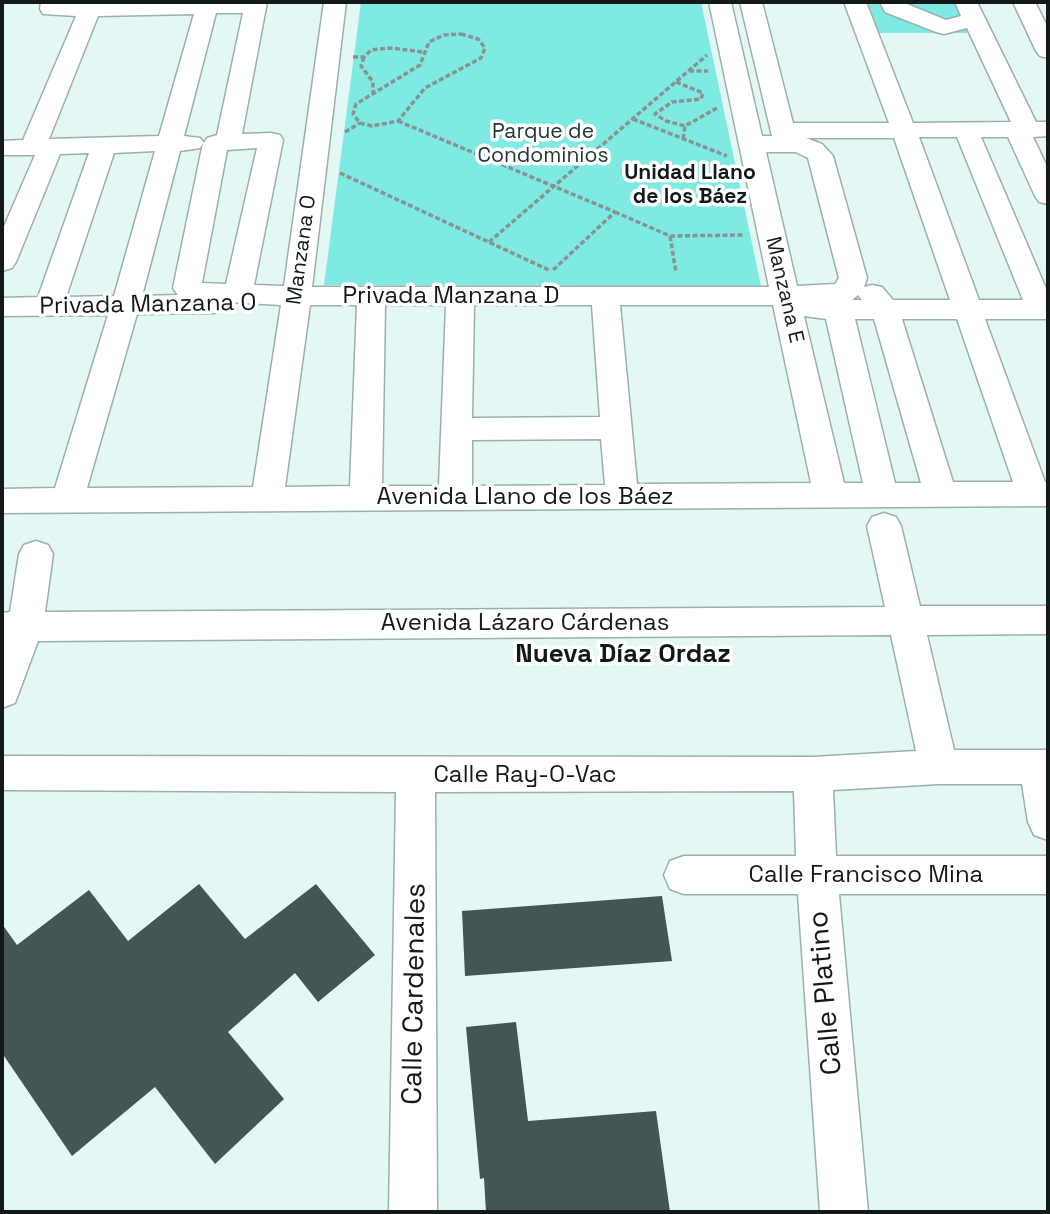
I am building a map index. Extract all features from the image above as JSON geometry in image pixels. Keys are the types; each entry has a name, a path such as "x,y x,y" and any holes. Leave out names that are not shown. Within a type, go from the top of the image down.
{"street":[{"path":"52,2 51,9 255,4 187,288 196,292 295,300"},
{"name":"Manzana O","path":"267,499 335,2"},
{"name":"Manzana E","path":"720,2 830,495"},
{"path":"751,2 784,138"},
{"path":"855,2 904,130 967,309 1041,494"},
{"path":"891,2 893,7 944,27 970,11 1031,129 1048,195"},
{"path":"865,29 883,29 892,21 939,2"},
{"path":"1024,2 1048,51"},
{"path":"67,501 127,304 207,7"},
{"path":"2,262 90,9"},
{"path":"752,148 784,138 904,130 1031,129"},
{"path":"786,302 838,309 1045,310 966,130"},
{"path":"784,138 806,146 820,156 853,278 850,287 842,293 786,302"},
{"path":"2,148 271,140 238,294"},
{"path":"49,306 104,145"},
{"path":"853,278 877,298 885,309 941,495"},
{"path":"366,498 371,296"},
{"name":"Privada Manzana D","path":"295,300 371,296 680,296 786,302"},
{"path":"455,498 460,296"},
{"path":"605,296 622,496"},
{"name":"Privada Manzana O","path":"2,307 295,300"},
{"path":"838,309 939,767"},
{"path":"456,429 616,428"},
{"name":"Avenida Llano de los Báez","path":"2,501 830,495 883,511 941,495 1041,494"},
{"path":"2,692 14,627 36,554"},
{"name":"Avenida Lázaro Cárdenas","path":"14,627 1048,620"},
{"name":"Calle Ray-O-Vac","path":"2,773 813,774 939,767 1043,767"},
{"path":"1043,767 1048,822"},
{"name":"Calle Platino","path":"813,774 817,875 844,1212"},
{"name":"Calle Cardenales","path":"413,1212 416,775"},
{"name":"Calle Francisco Mina","path":"684,875 1048,876"}],"path":[{"path":"398,121 425,88 481,58 485,48 478,39 461,34 444,36 429,42 420,65 356,103 353,114 360,123 372,126 398,121 670,236 771,234"},
{"path":"373,92 373,82 361,66 363,57 371,50 391,48 423,52"},
{"path":"489,243 712,51 731,51"},
{"path":"328,57 363,57"},
{"path":"676,82 703,93 701,99 671,102 660,108 656,114 666,121 685,125 714,112 739,90"},
{"path":"633,118 683,139 752,148"},
{"path":"683,139 685,125"},
{"path":"316,150 330,169 605,296"},
{"path":"552,271 615,212"},
{"path":"670,236 680,296"}],"green space":[{"name":"Parque de Condominios","path":"361,2 701,2 761,286 324,285"},
{"path":"848,4 976,4 989,33 857,33"}],"building":[{"path":"199,884 245,939 316,884 375,955 318,1002 295,973 228,1032 284,1099 215,1164 155,1087 72,1156 2,1053 2,924 17,945 89,890 128,941"},
{"path":"662,896 672,961 465,976 462,911"},
{"path":"516,1022 528,1121 656,1111 670,1212 486,1212 484,1178 480,1179 466,1027"}],"district":[{"name":"Unidad Llano de los Báez","path":"690,185"},
{"name":"Nueva Díaz Ordaz","path":"623,655"}]}
